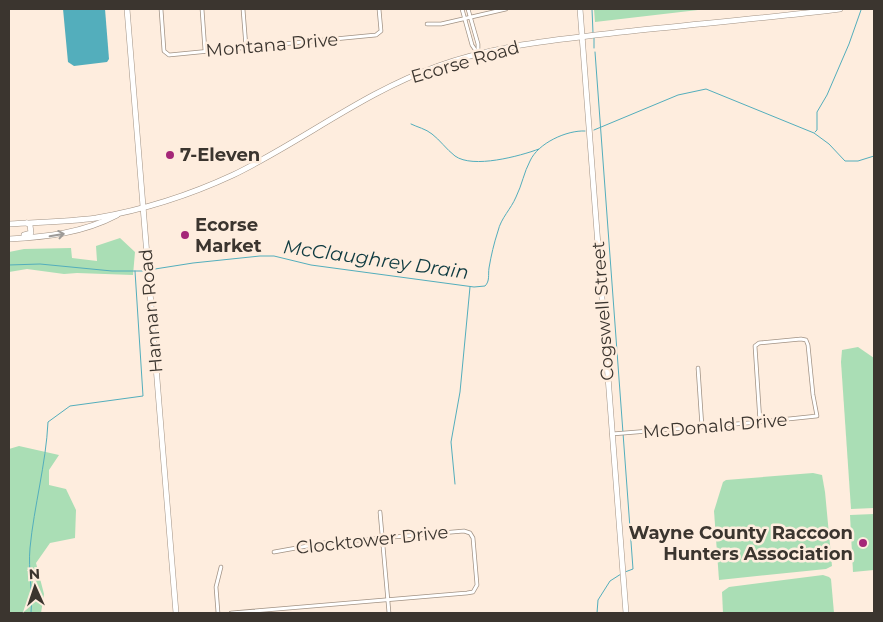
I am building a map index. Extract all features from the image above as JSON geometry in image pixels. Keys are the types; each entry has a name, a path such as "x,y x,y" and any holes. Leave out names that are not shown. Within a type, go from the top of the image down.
{"street":[{"name":"Hannan Road","path":"127,9 176,613"},
{"name":"Montana Drive","path":"161,9 164,52 169,55 379,34 381,30 379,9"},
{"path":"202,9 205,51"},
{"path":"243,9 246,48"},
{"path":"462,9 472,45 478,54"},
{"path":"468,9 478,44 478,54"},
{"path":"427,24 441,24 506,9"},
{"name":"Cogswell Street","path":"580,9 626,613"},
{"name":"Ecorse Road","path":"9,224 72,220 120,214 201,189 234,174 360,101 396,83 438,66 478,54 513,46 582,37 840,9"},
{"name":"Ecorse Road","path":"9,237 46,237 64,234 99,224 120,214"},
{"path":"9,237 30,234 31,228 28,223"},
{"name":"McDonald Drive","path":"612,434 760,422 817,416 806,340 759,342 755,346 760,422"},
{"path":"698,368 702,427"},
{"path":"380,512 388,613"},
{"name":"Clocktower Drive","path":"274,552 324,543 461,531 470,533 473,538 474,549 477,584 475,590 467,593 387,600"},
{"path":"218,613 216,587 221,567"},
{"path":"231,613 387,600"}],"green space":[{"path":"594,9 697,9 698,10 595,22"},
{"path":"120,238 135,252 133,275 64,274 27,269 9,272 9,252 24,249 71,248 72,258 97,261 96,246"},
{"path":"858,347 874,358 874,508 851,509 841,362 842,350"},
{"path":"19,446 59,455 49,470 49,485 66,489 76,510 75,538 50,543 36,563 44,594 41,613 9,613 9,449"},
{"path":"813,473 822,475 832,566 826,569 719,580 714,511 723,482 726,480"},
{"name":"Wayne County Raccoon Hunters Association","path":"874,514 874,570 853,572 850,515"},
{"path":"823,575 831,579 834,613 723,613 722,592 729,587"}],"water":[{"path":"63,9 105,9 109,59 107,62 74,66 68,62"}],"waterway":[{"path":"592,9 593,33"},
{"name":"McClaughrey Drain","path":"815,132 817,130 817,112 827,95 861,10"},
{"path":"594,37 594,48"},
{"path":"595,52 633,569 625,572"},
{"name":"McClaughrey Drain","path":"594,130 678,95 706,89 814,133 829,144 845,161 858,161 874,156"},
{"path":"411,124 430,132 455,156 463,160 497,160 539,149"},
{"name":"McClaughrey Drain","path":"155,269 193,263 274,256 311,265 474,287 485,286 488,280 499,226 514,201 528,165 534,155 546,143 562,135 585,131"},
{"name":"McClaughrey Drain","path":"9,265 40,264 112,271 144,271"},
{"path":"31,613 30,548 45,454 48,422 70,406 143,396 135,271"},
{"path":"455,484 451,442 460,392 470,287"},
{"path":"597,613 598,600 610,581 621,574"}],"place":[{"name":"7-Eleven","path":"170,155"},
{"name":"Ecorse Market","path":"185,235"},
{"name":"Wayne County Raccoon Hunters Association","path":"863,543"}]}
